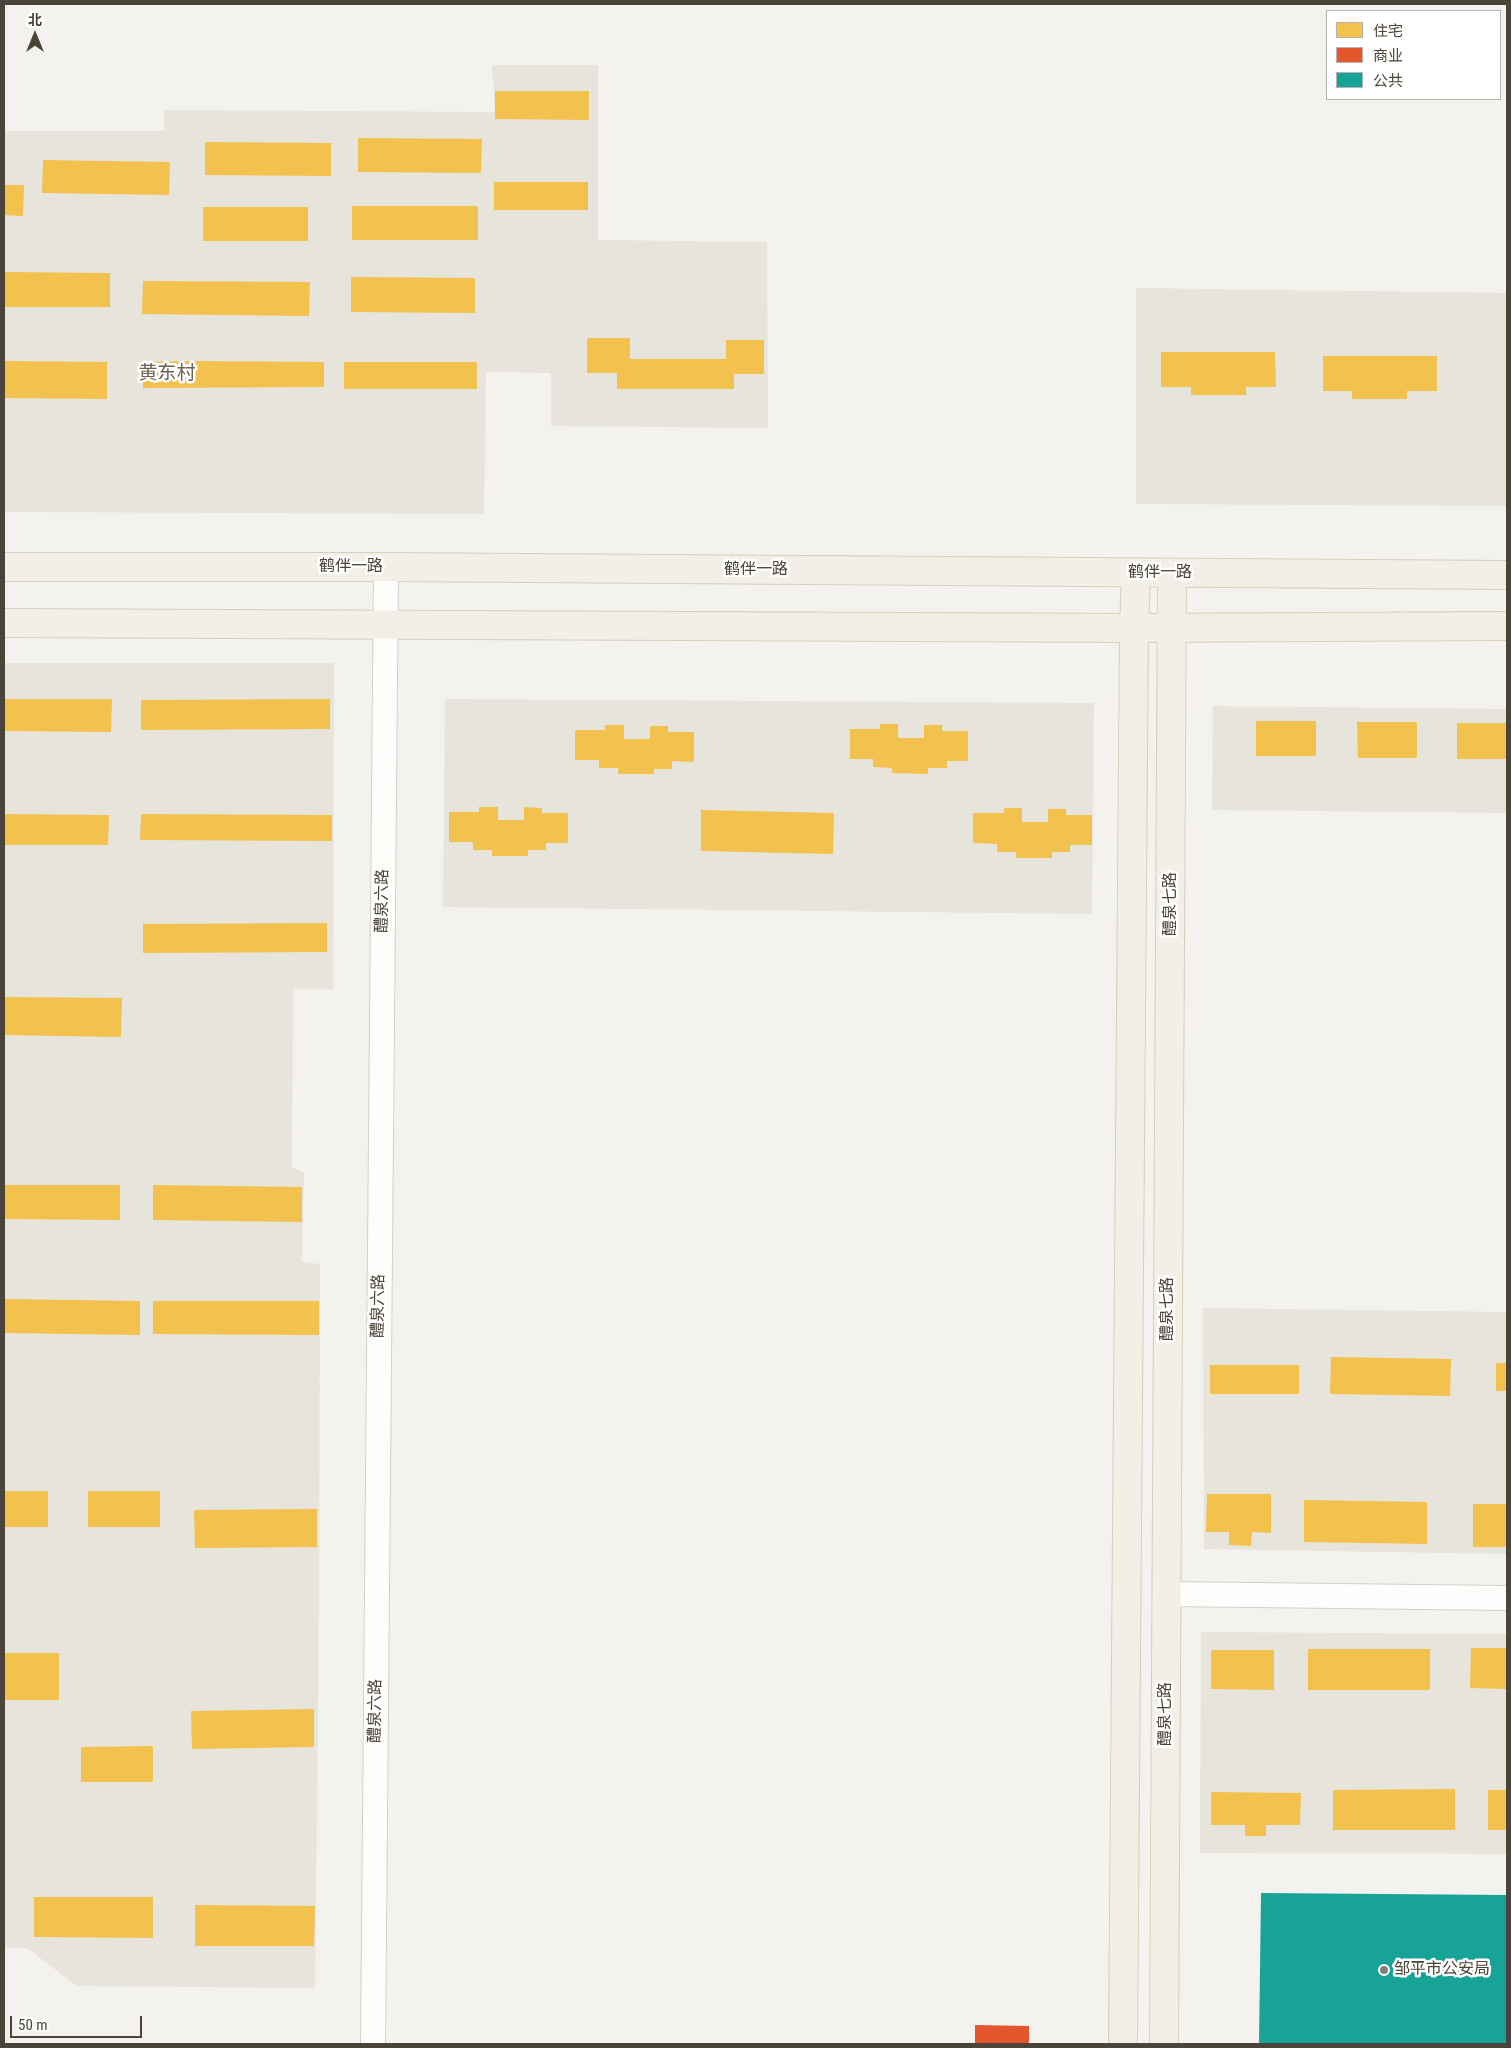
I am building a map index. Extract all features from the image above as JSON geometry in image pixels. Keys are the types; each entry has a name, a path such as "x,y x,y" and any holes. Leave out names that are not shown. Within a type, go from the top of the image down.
{"main road":[{"name":"鹤伴一路","path":"4,567 386,567 1507,575"},
{"path":"1123,2044 1134,628 1136,573"},
{"name":"醴泉七路","path":"1164,2044 1172,574"},
{"path":"4,622 1134,628 1507,626"}],"street":[{"name":"醴泉六路","path":"373,2044 386,567"},
{"path":"1167,1594 1507,1598"}],"shaded area":[{"path":"492,65 598,65 598,240 767,242 768,428 551,426 551,373 486,372 484,514 4,512 4,131 164,131 164,110 495,112"},
{"path":"1136,288 1507,293 1507,506 1136,504"},
{"path":"4,663 334,663 333,990 293,989 292,1167 304,1173 302,1262 320,1264 315,1988 77,1986 27,1948 4,1948"},
{"path":"445,699 1094,703 1092,914 443,907"},
{"path":"1213,706 1507,709 1507,813 1212,810"},
{"path":"1203,1308 1507,1312 1507,1554 1204,1549"},
{"path":"1201,1632 1507,1634 1507,1854 1200,1853"}],"building: 住宅":[{"path":"495,91 589,91 589,120 495,119"},
{"path":"358,138 482,139 481,173 358,172"},
{"path":"205,142 331,143 331,176 205,175"},
{"path":"43,160 170,162 169,195 42,193"},
{"path":"494,182 588,182 588,210 494,210"},
{"path":"4,185 24,185 23,216 4,215"},
{"path":"352,206 478,206 478,240 352,240"},
{"path":"203,207 308,207 308,241 203,241"},
{"path":"4,272 110,273 110,307 4,307"},
{"path":"351,277 475,278 475,313 351,312"},
{"path":"143,281 310,282 309,316 142,314"},
{"path":"587,338 630,338 630,359 726,359 726,340 764,340 764,374 734,374 734,389 617,389 617,373 587,373"},
{"path":"1161,352 1275,352 1276,387 1246,387 1246,395 1191,395 1191,387 1161,387"},
{"path":"1323,356 1437,356 1437,391 1407,391 1407,399 1352,399 1352,391 1323,391"},
{"path":"4,361 107,362 107,399 4,398"},
{"path":"143,362 324,362 324,387 143,388"},
{"path":"344,362 477,362 477,389 344,389"},
{"path":"4,699 112,699 111,732 4,731"},
{"path":"330,699 330,729 141,730 141,700"},
{"path":"1256,721 1316,721 1316,756 1256,756"},
{"path":"1357,722 1417,722 1417,758 1358,758"},
{"path":"1457,723 1507,723 1507,759 1457,759"},
{"path":"880,724 898,724 898,738 924,738 924,725 942,725 942,731 968,731 968,761 947,761 947,768 928,768 928,774 892,773 892,768 873,767 873,759 850,759 850,729 880,729"},
{"path":"605,725 624,725 624,739 650,739 650,726 668,726 668,732 694,732 694,762 672,761 672,769 654,769 654,774 618,774 618,768 599,768 599,760 575,760 575,730 605,730"},
{"path":"479,807 498,807 498,820 524,820 524,807 542,808 542,813 568,813 568,843 546,843 546,850 528,850 528,856 492,856 492,850 473,850 473,842 449,842 449,812 479,812"},
{"path":"1004,808 1022,808 1022,822 1048,822 1048,809 1066,809 1066,815 1092,815 1092,845 1070,845 1070,852 1052,852 1052,858 1016,858 1016,852 997,852 997,844 973,843 973,813 1004,813"},
{"path":"701,810 834,813 833,854 701,851"},
{"path":"4,814 109,815 108,845 4,845"},
{"path":"141,814 332,815 332,841 140,840"},
{"path":"327,923 327,952 143,953 143,924"},
{"path":"4,997 122,998 121,1037 4,1035"},
{"path":"4,1185 120,1185 120,1220 4,1219"},
{"path":"153,1185 302,1187 302,1222 153,1220"},
{"path":"4,1299 140,1301 140,1335 4,1333"},
{"path":"153,1301 319,1301 319,1335 153,1334"},
{"path":"1331,1357 1451,1359 1450,1396 1330,1394"},
{"path":"1496,1363 1507,1363 1507,1391 1496,1391"},
{"path":"1210,1365 1299,1365 1299,1394 1210,1394"},
{"path":"4,1491 48,1491 48,1527 4,1527"},
{"path":"88,1491 160,1491 160,1527 88,1527"},
{"path":"1207,1494 1271,1494 1271,1533 1252,1532 1251,1546 1229,1545 1229,1532 1206,1532"},
{"path":"1304,1500 1427,1502 1427,1544 1304,1542"},
{"path":"1473,1504 1507,1504 1507,1547 1473,1547"},
{"path":"317,1509 317,1547 195,1548 194,1510"},
{"path":"1471,1648 1507,1648 1507,1689 1470,1688"},
{"path":"1308,1649 1430,1649 1430,1690 1308,1690"},
{"path":"1211,1650 1274,1650 1274,1690 1211,1689"},
{"path":"4,1653 59,1653 59,1700 4,1700"},
{"path":"314,1709 314,1747 192,1749 191,1711"},
{"path":"153,1746 153,1782 81,1782 81,1747"},
{"path":"1455,1789 1455,1830 1333,1830 1333,1790"},
{"path":"1488,1790 1507,1790 1507,1830 1488,1830"},
{"path":"1211,1792 1301,1793 1300,1825 1266,1825 1266,1836 1245,1836 1245,1825 1211,1825"},
{"path":"34,1897 153,1897 153,1938 34,1937"},
{"path":"195,1905 315,1906 314,1946 195,1946"}],"building: 商业":[{"path":"975,2025 1029,2026 1029,2044 975,2044"}],"building: 公共":[{"name":"邹平市公安局","path":"1261,1893 1507,1895 1507,2044 1259,2044"}],"place":[{"name":"邹平市公安局","path":"1384,1970"}],"district":[{"name":"黄东村","path":"167,374"}]}
